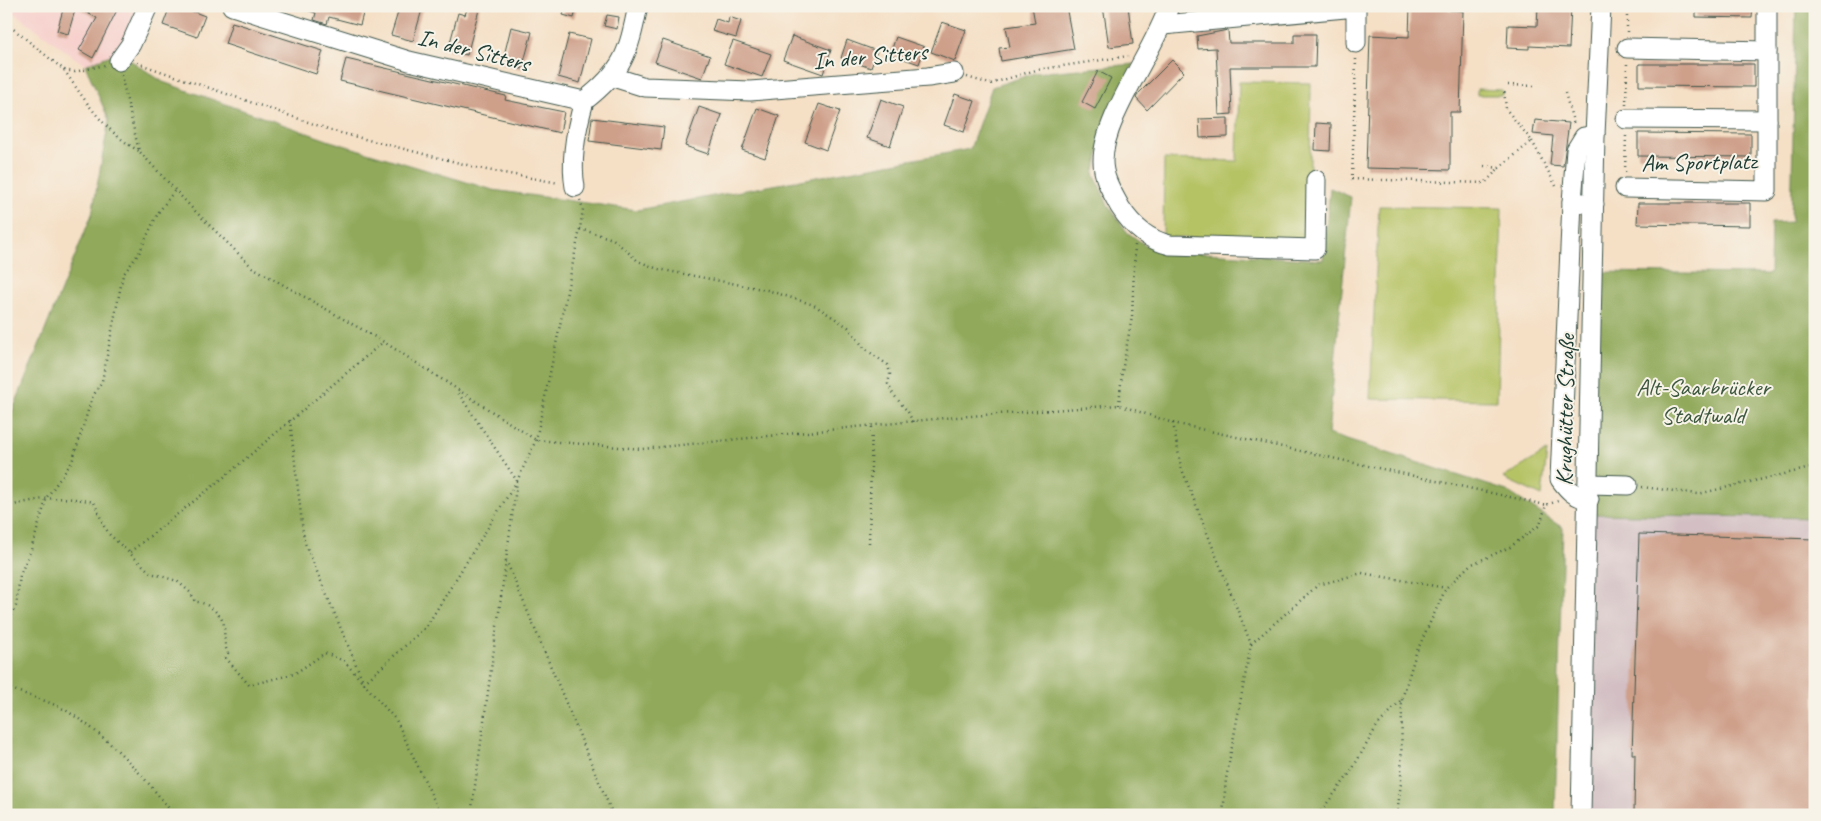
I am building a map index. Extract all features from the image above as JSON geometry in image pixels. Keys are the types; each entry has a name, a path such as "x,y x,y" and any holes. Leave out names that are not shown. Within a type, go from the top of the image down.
{"street":[{"path":"119,61 131,44 148,6"},
{"name":"In der Sitters","path":"232,6 409,61 584,101"},
{"path":"575,187 572,172 576,128 584,101 613,77 622,63 631,41 638,6"},
{"path":"1168,6 1163,25 1125,96 1108,133 1103,160 1107,185 1134,226 1153,241 1170,245 1315,249 1316,180"},
{"name":"Krughütter Straße","path":"1581,815 1594,204 1587,139 1601,6"},
{"name":"Am Sportplatz","path":"1625,188 1767,191 1767,6"},
{"path":"1163,25 1356,7 1356,43"},
{"path":"1627,48 1767,51"},
{"name":"In der Sitters","path":"613,77 645,87 750,91 928,77 954,73"},
{"name":"Am Sportplatz","path":"1626,119 1767,120"},
{"path":"1587,139 1574,175 1560,479 1569,491 1580,498 1589,492 1628,486"},
{"path":"1572,202 1594,204"}],"path":[{"path":"1625,188 1627,6"},
{"path":"6,23 64,70 96,117 120,139 139,151 252,268 384,342 536,440 642,449 914,422 1119,405 1173,423 1546,505 1561,500 1569,491"},
{"path":"1356,43 1352,178 1485,183 1499,168 1532,141"},
{"path":"954,73 990,84 1036,70 1148,54"},
{"path":"64,70 74,72 88,70 119,61 138,64 337,132 487,170 540,178 575,187 583,209 580,229 536,440 517,480 426,627 364,683"},
{"path":"119,61 122,84 139,151"},
{"path":"1508,85 1536,86"},
{"path":"1504,90 1506,109 1532,141 1553,179 1559,196 1572,202"},
{"path":"1565,93 1587,139"},
{"path":"1484,166 1499,168"},
{"path":"6,624 16,606 20,575 31,550 47,497 72,462 92,398 102,381 123,275 139,253 158,213 175,190"},
{"path":"1119,405 1122,372 1132,317 1134,226"},
{"path":"580,229 613,239 638,261 658,269 766,290 814,305 848,327 865,349 888,365 890,374 888,384 893,394 914,422"},
{"path":"130,552 384,342"},
{"path":"456,388 517,480 471,815"},
{"path":"290,420 304,541 364,683"},
{"path":"1173,423 1181,467 1251,644 1226,778 1223,815"},
{"path":"869,543 872,426"},
{"path":"1628,486 1698,494 1815,467"},
{"path":"6,507 47,497 74,498 94,502 107,531 151,572 177,581 191,593 195,602 202,601 207,604 218,616 223,622 224,646 228,653 226,658 249,685 294,674 325,653 344,661 396,720 441,815"},
{"path":"1397,815 1401,783 1402,699 1416,653 1446,588 1470,566 1510,547 1540,525 1546,505"},
{"path":"506,560 613,815"},
{"path":"1251,644 1318,585 1362,573 1446,588"},
{"path":"6,687 69,712 102,738 147,780 174,815"},
{"path":"1318,815 1350,773 1377,726 1402,699"}],"shaded area":[{"path":"139,6 118,52 85,65 6,7"},
{"path":"1587,514 1815,518 1815,815 1586,815"}],"green space":[{"name":"Alt-Saarbrücker Stadtwald","path":"1796,6 1815,6 1815,518 1587,514 1596,272 1770,274 1771,223 1791,222"},
{"path":"118,52 163,82 330,141 493,190 637,210 970,149 992,87 1035,73 1134,64 1103,134 1094,174 1108,205 1127,232 1145,245 1172,251 1323,260 1330,188 1351,197 1328,434 1507,491 1563,528 1555,815 6,815 6,427 92,214 109,120 85,65"},
{"path":"1239,82 1311,83 1309,241 1163,237 1164,159 1237,161"},
{"path":"1477,89 1502,90 1502,95 1477,95"},
{"path":"1379,206 1502,208 1497,401 1370,399"},
{"path":"1547,451 1542,496 1503,478"}],"building":[{"path":"64,6 119,6 93,58 79,50 97,18 76,7 68,34 57,31"},
{"path":"170,6 178,6 205,16 197,37 163,25"},
{"path":"304,6 365,6 360,25 329,17 327,24 314,20 316,13 303,9"},
{"path":"400,6 423,6 413,41 391,35"},
{"path":"468,6 480,6 467,55 448,50 458,13 465,15"},
{"path":"566,6 577,6 574,18 563,15"},
{"path":"1032,6 1066,6 1074,49 1001,61 999,48 1010,47 1006,27 1035,23"},
{"path":"1103,6 1128,6 1133,44 1109,47"},
{"path":"1410,6 1450,6 1449,10 1463,11 1460,112 1450,112 1450,170 1366,168 1370,35 1409,37"},
{"path":"1538,6 1571,6 1569,48 1529,46 1529,49 1507,48 1508,25 1537,26"},
{"path":"1696,6 1753,6 1752,18 1696,17"},
{"path":"607,15 619,17 617,29 604,26"},
{"path":"729,17 741,21 736,38 712,31 716,19 728,23"},
{"path":"232,22 323,51 316,74 225,44"},
{"path":"942,22 966,30 955,61 931,52"},
{"path":"511,27 532,32 522,69 502,64"},
{"path":"1228,30 1229,43 1294,43 1294,34 1316,34 1315,67 1230,67 1232,114 1219,115 1216,48 1198,49 1197,36"},
{"path":"569,34 591,39 580,83 558,77"},
{"path":"792,36 831,50 823,74 783,60"},
{"path":"896,37 925,47 919,64 890,54"},
{"path":"663,40 710,56 702,78 655,62"},
{"path":"847,40 877,51 871,68 841,58"},
{"path":"733,41 771,54 762,77 724,64"},
{"path":"346,59 506,96 505,100 564,112 560,133 340,81"},
{"path":"1172,60 1184,72 1147,110 1136,98 1138,94"},
{"path":"1639,64 1754,64 1754,87 1639,86"},
{"path":"1098,71 1111,78 1095,109 1082,102"},
{"path":"955,94 975,101 964,132 944,125"},
{"path":"881,99 903,107 890,146 867,138"},
{"path":"819,104 840,111 826,150 805,142"},
{"path":"699,107 722,115 708,154 685,146"},
{"path":"757,108 779,116 765,158 742,150"},
{"path":"592,118 664,127 661,150 589,141"},
{"path":"1228,118 1228,137 1200,138 1199,119"},
{"path":"1535,120 1569,123 1563,166 1550,165 1553,136 1533,134"},
{"path":"1316,123 1331,124 1330,151 1315,150"},
{"path":"1638,133 1751,134 1751,157 1638,156"},
{"path":"1638,203 1750,203 1750,226 1637,224"},
{"path":"1639,534 1815,539 1815,815 1634,814 1635,754 1632,754"}],"waterway":[{"path":"6,812 11,815"}]}
